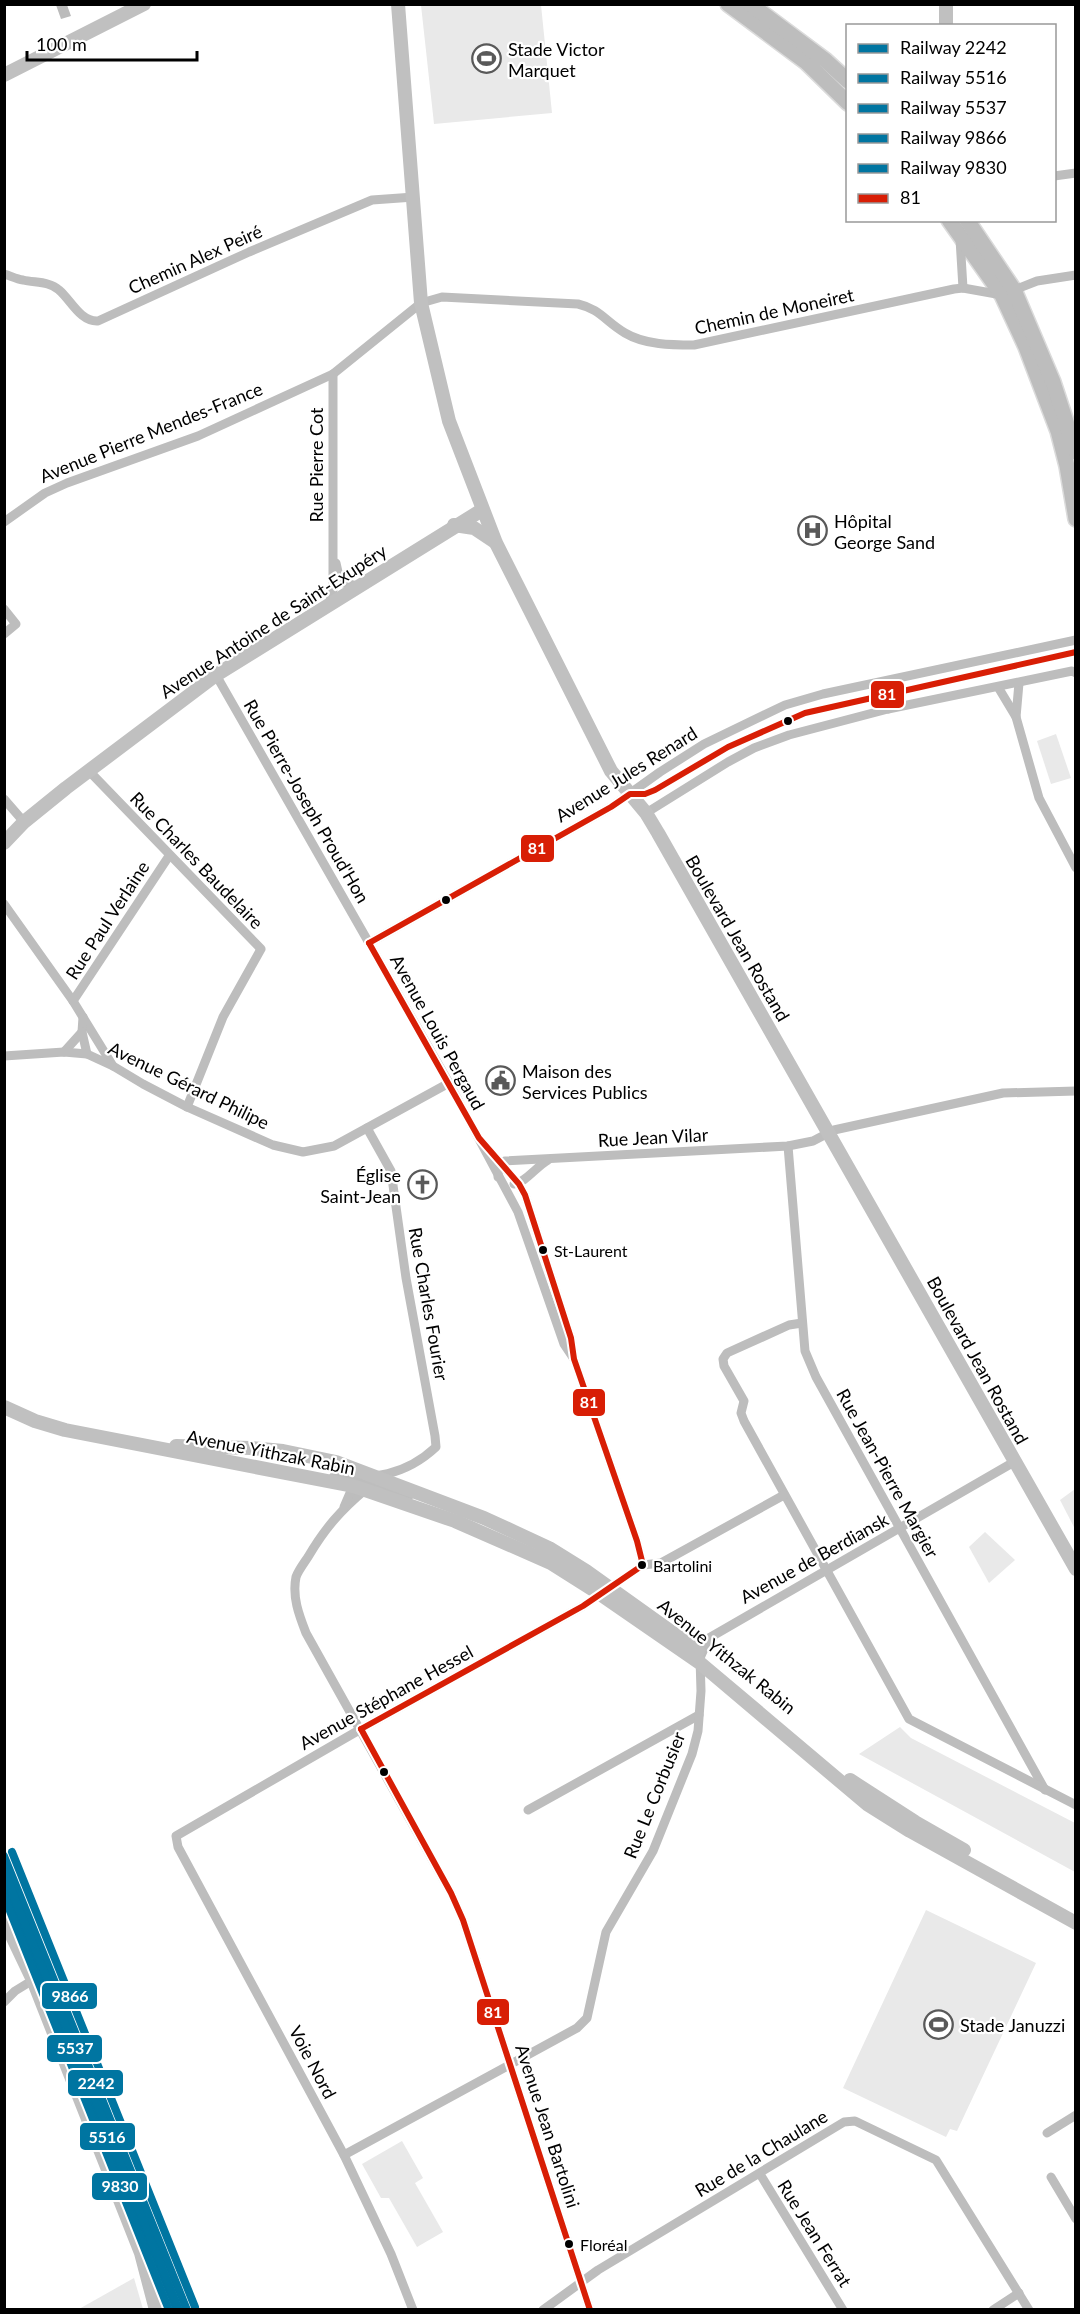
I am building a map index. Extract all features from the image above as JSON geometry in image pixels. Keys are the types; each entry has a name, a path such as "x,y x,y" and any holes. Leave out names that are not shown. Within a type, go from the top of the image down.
{"main road":[{"path":"728,4 806,62 846,101"},
{"path":"750,4 825,60 846,79"},
{"path":"950,222 1008,293 1053,382 1076,452"},
{"path":"968,222 993,256 1058,431 1067,466 1076,519"}],"street":[{"path":"4,75 144,4"},
{"path":"398,4 421,303"},
{"path":"946,4 946,24"},
{"path":"1056,176 1076,173"},
{"name":"Chemin Alex Peiré","path":"4,267 8,275 22,280 39,281 57,288 82,316 98,321 372,200 414,197"},
{"path":"960,235 963,288"},
{"path":"1008,293 1037,281 1076,275"},
{"name":"Chemin de Moneiret","path":"421,303 442,297 578,304 592,307 627,335 649,342 694,345 963,288 1008,293"},
{"name":"Avenue Pierre Mendes-France","path":"4,522 45,494 67,483 198,436 333,374 421,303"},
{"name":"Boulevard Jean Rostand","path":"421,303 449,421 482,510 496,543 611,771 646,813 832,1132 1014,1462 1076,1569"},
{"name":"Rue Pierre Cot","path":"329,604 333,590 333,374"},
{"name":"Avenue Antoine de Saint-Exupéry","path":"4,843 24,822 216,675 454,525 482,510"},
{"path":"454,525 474,528 496,543"},
{"path":"332,556 344,583 357,586"},
{"path":"4,609 16,624 4,634"},
{"name":"Avenue Jules Renard","path":"369,943 611,807 704,744 785,705 823,694 1076,640"},
{"path":"646,813 754,748 799,732 888,709 1074,672"},
{"name":"Rue Pierre-Joseph Proud'Hon","path":"216,675 369,943"},
{"path":"883,682 888,709"},
{"path":"1016,717 1019,682"},
{"path":"998,687 1016,717 1039,798 1076,868"},
{"name":"Rue Charles Baudelaire","path":"89,771 261,949 223,1017 187,1107"},
{"path":"4,799 24,822"},
{"name":"Rue Paul Verlaine","path":"74,1001 169,856"},
{"path":"4,904 74,1001 113,1066"},
{"name":"Avenue Louis Pergaud","path":"369,943 449,1083 518,1212 564,1344 574,1359"},
{"path":"83,1017 82,1032 91,1055"},
{"path":"64,1052 82,1032"},
{"path":"91,1055 96,1039"},
{"name":"Avenue Gérard Philipe","path":"4,1056 64,1052 91,1055 187,1107 289,1150 318,1150 334,1146 449,1083"},
{"name":"Rue Jean Vilar","path":"501,1163 788,1146 807,1142 832,1132 1003,1093 1076,1091"},
{"name":"Rue Charles Fourier","path":"365,1481 398,1471 436,1448 406,1278 391,1171 367,1128"},
{"name":"Avenue Louis Pergaud","path":"478,1138 519,1184 529,1206 571,1338 574,1359"},
{"name":"Rue Jean-Pierre Margier","path":"788,1146 805,1351 816,1377 1046,1790"},
{"path":"501,1163 500,1179 519,1184 535,1168 550,1159"},
{"path":"802,1323 789,1325 727,1353 723,1359 724,1366 744,1401 741,1413 744,1421 909,1719 1076,1805"},
{"path":"574,1359 637,1541 643,1565"},
{"name":"Avenue Yithzak Rabin","path":"4,1407 35,1421 65,1430 242,1465 365,1481 402,1495 468,1513 518,1533 549,1548 700,1659 856,1785 915,1822 1076,1912"},
{"name":"Avenue Yithzak Rabin","path":"159,1447 186,1445 283,1451 336,1462 365,1481 517,1546 605,1591"},
{"name":"Avenue de Berdiansk","path":"700,1659 709,1638 722,1629 1014,1462"},
{"path":"398,1471 402,1495"},
{"path":"344,1507 365,1481"},
{"path":"344,1507 365,1481"},
{"name":"Avenue Stéphane Hessel","path":"177,1834 583,1606 643,1565 660,1563 784,1495"},
{"name":"Avenue Jean Bartolini","path":"344,1507 321,1534 296,1576 297,1611 306,1633 451,1893 474,1953 590,2310"},
{"name":"Avenue Yithzak Rabin","path":"700,1659 867,1804 910,1831 1076,1923"},
{"name":"Rue Le Corbusier","path":"344,2155 581,2026 587,2018 606,1932 653,1851 692,1754 698,1731 701,1691 700,1659"},
{"path":"528,1810 699,1715"},
{"name":"Voie Nord","path":"177,1834 178,1847 344,2155 391,2254 413,2310"},
{"path":"4,1919 33,1980 141,2253 155,2308"},
{"path":"4,2002 15,1991 33,1980"},
{"path":"1047,2133 1076,2115"},
{"name":"Rue de la Chaulane","path":"543,2310 581,2281 844,2121 855,2121 936,2160 1029,2310"},
{"name":"Rue Jean Ferrat","path":"760,2174 843,2310"},
{"path":"1051,2177 1076,2219"},
{"path":"993,2310 1019,2293"}],"shaded area":[{"path":"56,5 67,5 71,16 61,19"},
{"name":"Stade Victor Marquet","path":"421,5 541,5 552,113 434,124"},
{"path":"1056,734 1071,778 1051,784 1037,741"},
{"path":"1075,1489 1075,1529 1060,1500"},
{"path":"985,1532 1015,1560 989,1583 969,1547"},
{"path":"900,1727 911,1738 1075,1823 1075,1872 859,1754"},
{"name":"Stade Januzzi","path":"926,1910 1036,1963 957,2131 950,2129 946,2137 843,2088"},
{"path":"402,2141 423,2178 415,2183 443,2232 417,2247 389,2198 381,2198 362,2164"},
{"path":"134,2278 143,2309 79,2309"}],"railway":[{"path":"4,1874 22,1914"}],"rail line":[{"name":"9866","path":"12,1852 195,2307"},
{"name":"2242","path":"4,1856 187,2310"},
{"name":"5537","path":"4,1871 179,2310"},
{"name":"5516","path":"4,1880 177,2310"},
{"name":"9830","path":"4,1896 169,2310"}],"transit line":[{"name":"81","path":"369,943 611,807 630,794 645,794 655,790 728,747 805,713 1076,652"},
{"name":"81","path":"369,943 479,1138 519,1184 525,1195 571,1338 574,1359 637,1541 643,1565"},
{"name":"81","path":"361,1729 583,1606 643,1565"},
{"name":"81","path":"361,1729 451,1893 463,1920 590,2310"}],"place":[{"name":"Stade Victor Marquet","path":"487,59"},
{"name":"Hôpital George Sand","path":"813,531"},
{"name":"Maison des Services Publics","path":"501,1081"},
{"name":"Église Saint-Jean","path":"422,1185"},
{"name":"St-Laurent","path":"543,1250"},
{"name":"Bartolini","path":"642,1565"},
{"name":"Stade Januzzi","path":"939,2025"},
{"name":"Floréal","path":"569,2244"}]}
